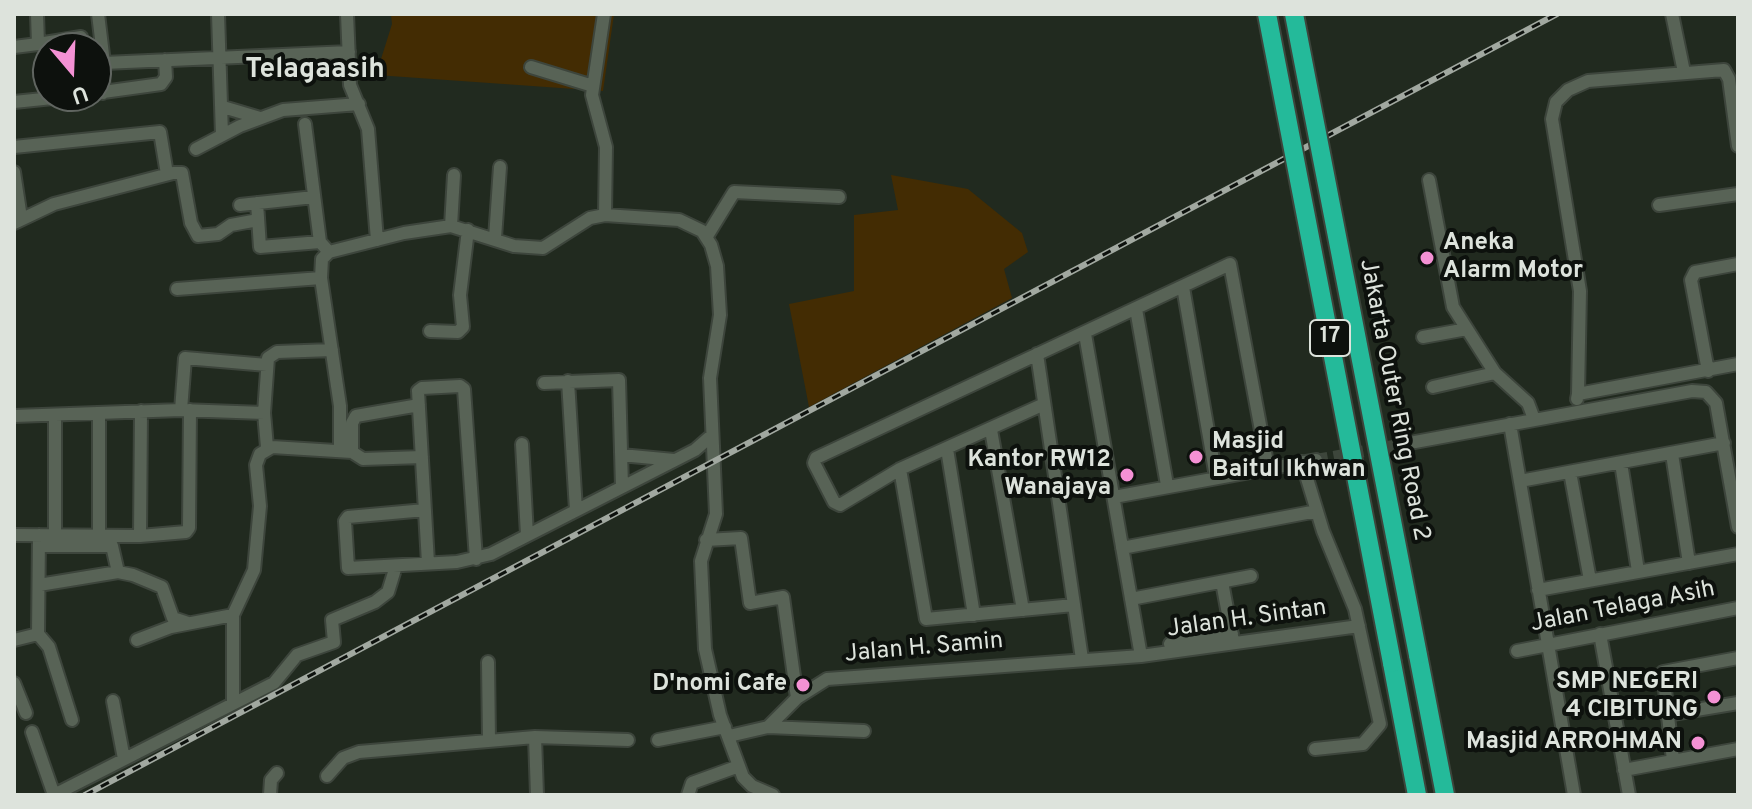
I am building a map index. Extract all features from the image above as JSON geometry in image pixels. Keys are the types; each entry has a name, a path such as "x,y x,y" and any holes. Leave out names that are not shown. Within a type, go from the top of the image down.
{"highway":[{"name":"Jakarta Outer Ring Road 2","path":"1267,14 1417,795"},
{"name":"Jakarta Outer Ring Road 2","path":"1294,14 1445,795"}],"street":[{"path":"218,14 222,135"},
{"path":"347,14 350,85 368,129 377,240"},
{"path":"604,14 592,95 606,147 605,215"},
{"path":"1672,14 1684,72"},
{"path":"112,63 349,52"},
{"path":"112,91 161,84 166,77 165,60"},
{"path":"531,67 593,86"},
{"path":"1571,413 1578,394 1580,291 1556,152 1554,107 1560,95 1588,81 1724,70 1728,73 1738,146"},
{"path":"196,149 260,118 304,107 359,104"},
{"path":"223,107 260,118"},
{"path":"305,124 320,242 329,252"},
{"path":"14,147 160,132 167,174"},
{"path":"495,238 500,167"},
{"path":"14,172 18,220 54,204 167,174 182,173 191,223 198,236 218,234 231,225 258,220"},
{"path":"451,226 454,175"},
{"path":"1429,180 1453,307 1495,373 1519,393 1534,419"},
{"path":"707,236 729,197 742,189 839,197"},
{"path":"1659,205 1738,194"},
{"path":"240,205 314,197"},
{"path":"257,203 260,247 320,242"},
{"path":"346,451 321,278 322,259 329,252 434,227 451,226 529,249 543,248 590,218 605,215 679,220 707,236 717,266 720,300 710,378 716,514 701,561 705,649 739,766 747,782 773,795"},
{"path":"430,331 458,332 463,327 460,295 468,230"},
{"path":"1042,405 900,469 839,505 834,502 814,461 1230,264 1268,468"},
{"path":"1708,371 1691,280 1695,272 1738,264"},
{"path":"177,289 321,278"},
{"path":"1183,287 1216,477"},
{"path":"1136,309 1167,485"},
{"path":"1423,337 1467,329"},
{"path":"1085,334 1140,652"},
{"path":"233,703 233,615 254,570 260,506 256,465 267,447 264,413 268,358 277,352 332,350"},
{"path":"1037,354 1042,405 1082,659"},
{"path":"39,540 55,535 183,533 189,528 185,358 267,365"},
{"path":"1578,394 1738,364"},
{"path":"1433,387 1495,373"},
{"path":"544,383 619,380 622,487"},
{"path":"568,381 576,510"},
{"path":"428,563 419,405 421,388 460,386 464,389 476,559"},
{"path":"1415,442 1692,391 1706,392 1716,403 1738,527"},
{"path":"346,451 356,416 419,405"},
{"path":"14,416 185,410 264,413"},
{"path":"140,536 141,411"},
{"path":"99,413 99,536"},
{"path":"55,415 55,535"},
{"path":"1510,424 1574,795"},
{"path":"991,430 1023,610"},
{"path":"425,510 356,514 346,519 349,569 476,559 675,460 711,436"},
{"path":"1520,481 1724,443"},
{"path":"522,444 527,535"},
{"path":"267,447 346,451 363,459 422,457"},
{"path":"947,449 974,615"},
{"path":"1672,454 1689,563"},
{"path":"621,455 675,460"},
{"path":"1114,497 1316,460"},
{"name":"Jalan H. Sintan","path":"1302,462 1359,626 1380,724 1363,744 1315,749"},
{"path":"1621,463 1638,571"},
{"path":"900,469 926,618 1074,605"},
{"path":"1570,472 1590,580"},
{"path":"1122,548 1317,511"},
{"path":"14,535 112,546 118,572"},
{"path":"706,540 741,538 750,603 783,597 797,698"},
{"path":"39,540 38,634 49,647 72,720"},
{"path":"1538,590 1738,554"},
{"path":"32,732 54,795 274,683 297,655 334,642 332,620 381,599 392,586 396,566"},
{"path":"39,585 118,572 162,587 173,618 188,623"},
{"path":"1131,599 1251,576"},
{"path":"1222,582 1233,639"},
{"name":"Jalan Telaga Asih","path":"1517,651 1738,608"},
{"path":"137,640 188,623 233,615"},
{"name":"Jalan H. Sintan","path":"1140,652 1359,626"},
{"path":"14,640 38,634"},
{"path":"1600,634 1629,795"},
{"name":"Jalan H. Samin","path":"768,727 797,698 827,679 1140,652"},
{"path":"1673,760 1663,672 1738,658"},
{"path":"488,662 489,740"},
{"path":"14,683 26,713"},
{"path":"113,701 124,759"},
{"path":"1666,715 1738,703"},
{"path":"658,740 768,727 864,731"},
{"path":"535,737 537,795"},
{"path":"327,776 343,758 359,752 535,737 628,740"},
{"path":"1624,770 1738,749"},
{"path":"688,795 692,783 739,766"},
{"path":"270,795 271,780 277,773"}],"shaded area":[{"path":"391,14 614,14 603,91 376,75 392,24"},
{"path":"891,175 968,189 1022,233 1028,252 1004,269 1012,298 809,407 789,304 854,291 854,215 898,210"}],"tunnel":[{"path":"1316,460 1415,442"}],"railway":[{"path":"85,795 1557,14"}],"place":[{"name":"Aneka Alarm Motor","path":"1427,258"},
{"name":"Masjid Baitul Ikhwan","path":"1196,457"},
{"name":"Kantor RW12 Wanajaya","path":"1127,475"},
{"name":"D'nomi Cafe","path":"803,685"},
{"name":"SMP NEGERI 4 CIBITUNG","path":"1714,697"},
{"name":"Masjid ARROHMAN","path":"1698,743"}],"district":[{"name":"Telagaasih","path":"315,71"}]}
